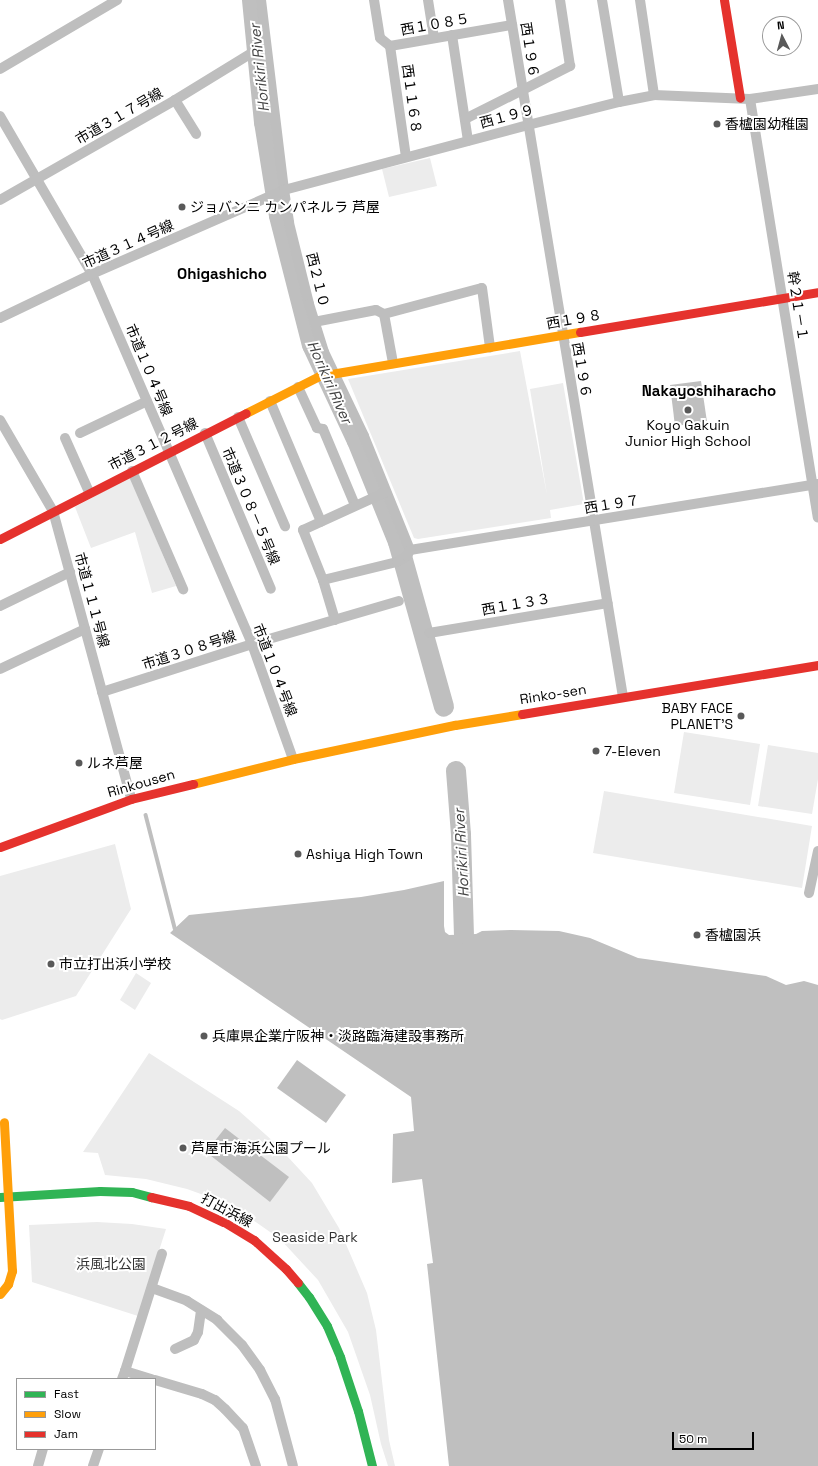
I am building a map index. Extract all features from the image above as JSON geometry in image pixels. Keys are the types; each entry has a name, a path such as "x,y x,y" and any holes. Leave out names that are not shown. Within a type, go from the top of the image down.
{"street":[{"path":"0,69 117,0"},
{"name":"西２１０","path":"261,0 289,222 314,322 333,373 364,436 409,553"},
{"name":"西１０８５","path":"374,0 380,38 390,46 512,25"},
{"path":"428,0 434,38"},
{"name":"西１９６","path":"508,0 562,335 623,697"},
{"path":"465,119 570,66 560,0"},
{"path":"602,0 619,102"},
{"path":"640,0 654,95"},
{"name":"幹２１－１","path":"724,0 745,99 782,297 815,485 818,518"},
{"path":"452,35 468,141"},
{"name":"西１１６８","path":"390,46 406,157"},
{"name":"市道３１７号線","path":"0,200 175,100 250,54"},
{"name":"西１９９","path":"284,190 528,125 619,102 654,95 745,99 818,89"},
{"path":"175,100 196,134"},
{"name":"市道１０４号線","path":"0,116 92,274 252,644 293,759"},
{"name":"市道３１４号線","path":"0,318 92,274 284,190"},
{"path":"314,322 376,310 384,314 482,288 490,347"},
{"name":"西１９８","path":"319,376 818,292"},
{"path":"384,314 393,363"},
{"name":"市道３１２号線","path":"0,539 132,470 319,376"},
{"path":"298,387 317,428 323,429 355,505"},
{"path":"80,433 147,401"},
{"path":"270,401 320,522"},
{"path":"238,417 285,526"},
{"name":"市道１１１号線","path":"0,420 53,511 131,798"},
{"name":"市道３０８－５号線","path":"205,433 271,589"},
{"path":"65,438 89,492"},
{"path":"132,470 183,589"},
{"name":"西１９７","path":"409,553 815,485"},
{"path":"335,620 323,580 303,530 373,496 385,492"},
{"path":"323,580 397,562 409,553"},
{"path":"0,606 70,572"},
{"name":"市道３０８号線","path":"102,692 252,644 399,601"},
{"name":"西１１３３","path":"429,633 608,603"},
{"path":"0,669 85,629"},
{"name":"Rinko-sen","path":"293,759 455,724 818,665"},
{"name":"Rinkousen","path":"0,847 131,798 293,759"},
{"path":"809,893 818,852"},
{"path":"0,1294 8,1284 12,1271 4,1197 2,1123"},
{"name":"打出浜線","path":"4,1197 100,1192 132,1192 189,1206 224,1222 254,1240 286,1269 309,1297 327,1326 340,1357 358,1411 372,1466"},
{"path":"146,1378 124,1375 162,1254"},
{"path":"152,1288 187,1301 217,1320 242,1345 260,1370 275,1399 293,1466"},
{"path":"175,1349 194,1340 198,1332 201,1310"},
{"path":"156,1380 202,1394 215,1400 243,1428 256,1466"},
{"path":"38,1466 43,1450"},
{"path":"93,1466 99,1450"}],"green space":[{"path":"430,158 437,186 389,197 382,169"},
{"path":"520,351 547,495 530,389 563,383 584,504 550,510 551,518 418,539 414,538 348,379"},
{"path":"130,477 176,586 152,593 135,532 91,548 75,507"},
{"path":"684,732 760,744 750,805 674,793"},
{"path":"768,745 818,753 818,779 812,814 758,806"},
{"path":"604,791 812,826 802,888 593,853"},
{"name":"市立打出浜小学校","path":"115,844 131,909 76,996 2,1020 0,1019 0,876"},
{"path":"136,973 151,983 135,1010 120,1000"},
{"name":"芦屋市海浜公園プール","path":"149,1053 239,1111 275,1143 312,1183 339,1228 367,1293 376,1330 389,1440 395,1466 388,1466 381,1444 370,1395 348,1332 318,1280 280,1239 250,1218 223,1202 187,1189 146,1179 105,1175 98,1153 83,1152"},
{"name":"浜風北公園","path":"97,1222 132,1224 166,1229 138,1316 32,1282 29,1225"}],"shaded area":[{"path":"701,381 707,422 675,426 670,385"},
{"path":"444,881 444,926 445,932 449,935 476,934 482,931 559,931 590,938 638,958 766,976 786,985 804,981 818,985 818,1466 449,1466 427,1264 433,1263 422,1179 392,1183 393,1134 414,1131 411,1097 170,933 189,915 361,897 404,890"},
{"path":"297,1060 346,1095 326,1123 277,1088"},
{"path":"225,1128 289,1177 270,1202 206,1152"}],"waterway":[{"name":"Horikiri River","path":"252,0 264,122 279,216 312,345 357,441 398,542 444,707"},
{"name":"Horikiri River","path":"456,771 461,835 464,934"},
{"path":"146,815 175,928"}],"traffic: fast":[{"path":"0,1197 100,1191 132,1192 151,1197"},
{"path":"298,1283 309,1297 327,1326 340,1357 358,1411 372,1466"}],"traffic: slow":[{"path":"246,413 319,376 580,332"},
{"path":"193,784 293,759 455,725 522,714"},
{"path":"0,1294 8,1284 12,1271 4,1122"}],"traffic: jam":[{"path":"724,0 740,98"},
{"path":"580,332 818,292"},
{"path":"0,539 246,413"},
{"path":"522,714 818,665"},
{"path":"0,847 131,799 193,784"},
{"path":"151,1197 189,1206 224,1222 254,1240 286,1269 298,1283"}],"place":[{"name":"香櫨園幼稚園","path":"717,124"},
{"name":"ジョバンニ カンパネルラ 芦屋","path":"182,207"},
{"name":"Koyo Gakuin Junior High School","path":"688,410"},
{"name":"BABY FACE PLANET'S","path":"741,716"},
{"name":"7-Eleven","path":"596,751"},
{"name":"ルネ芦屋","path":"79,763"},
{"name":"Ashiya High Town","path":"298,854"},
{"name":"香櫨園浜","path":"697,935"},
{"name":"市立打出浜小学校","path":"51,964"},
{"name":"兵庫県企業庁阪神・淡路臨海建設事務所","path":"204,1036"},
{"name":"芦屋市海浜公園プール","path":"183,1148"}],"district":[{"name":"Ohigashicho","path":"222,274"},
{"name":"Nakayoshiharacho","path":"709,391"}],"park label":[{"name":"Seaside Park","path":"315,1237"}]}
